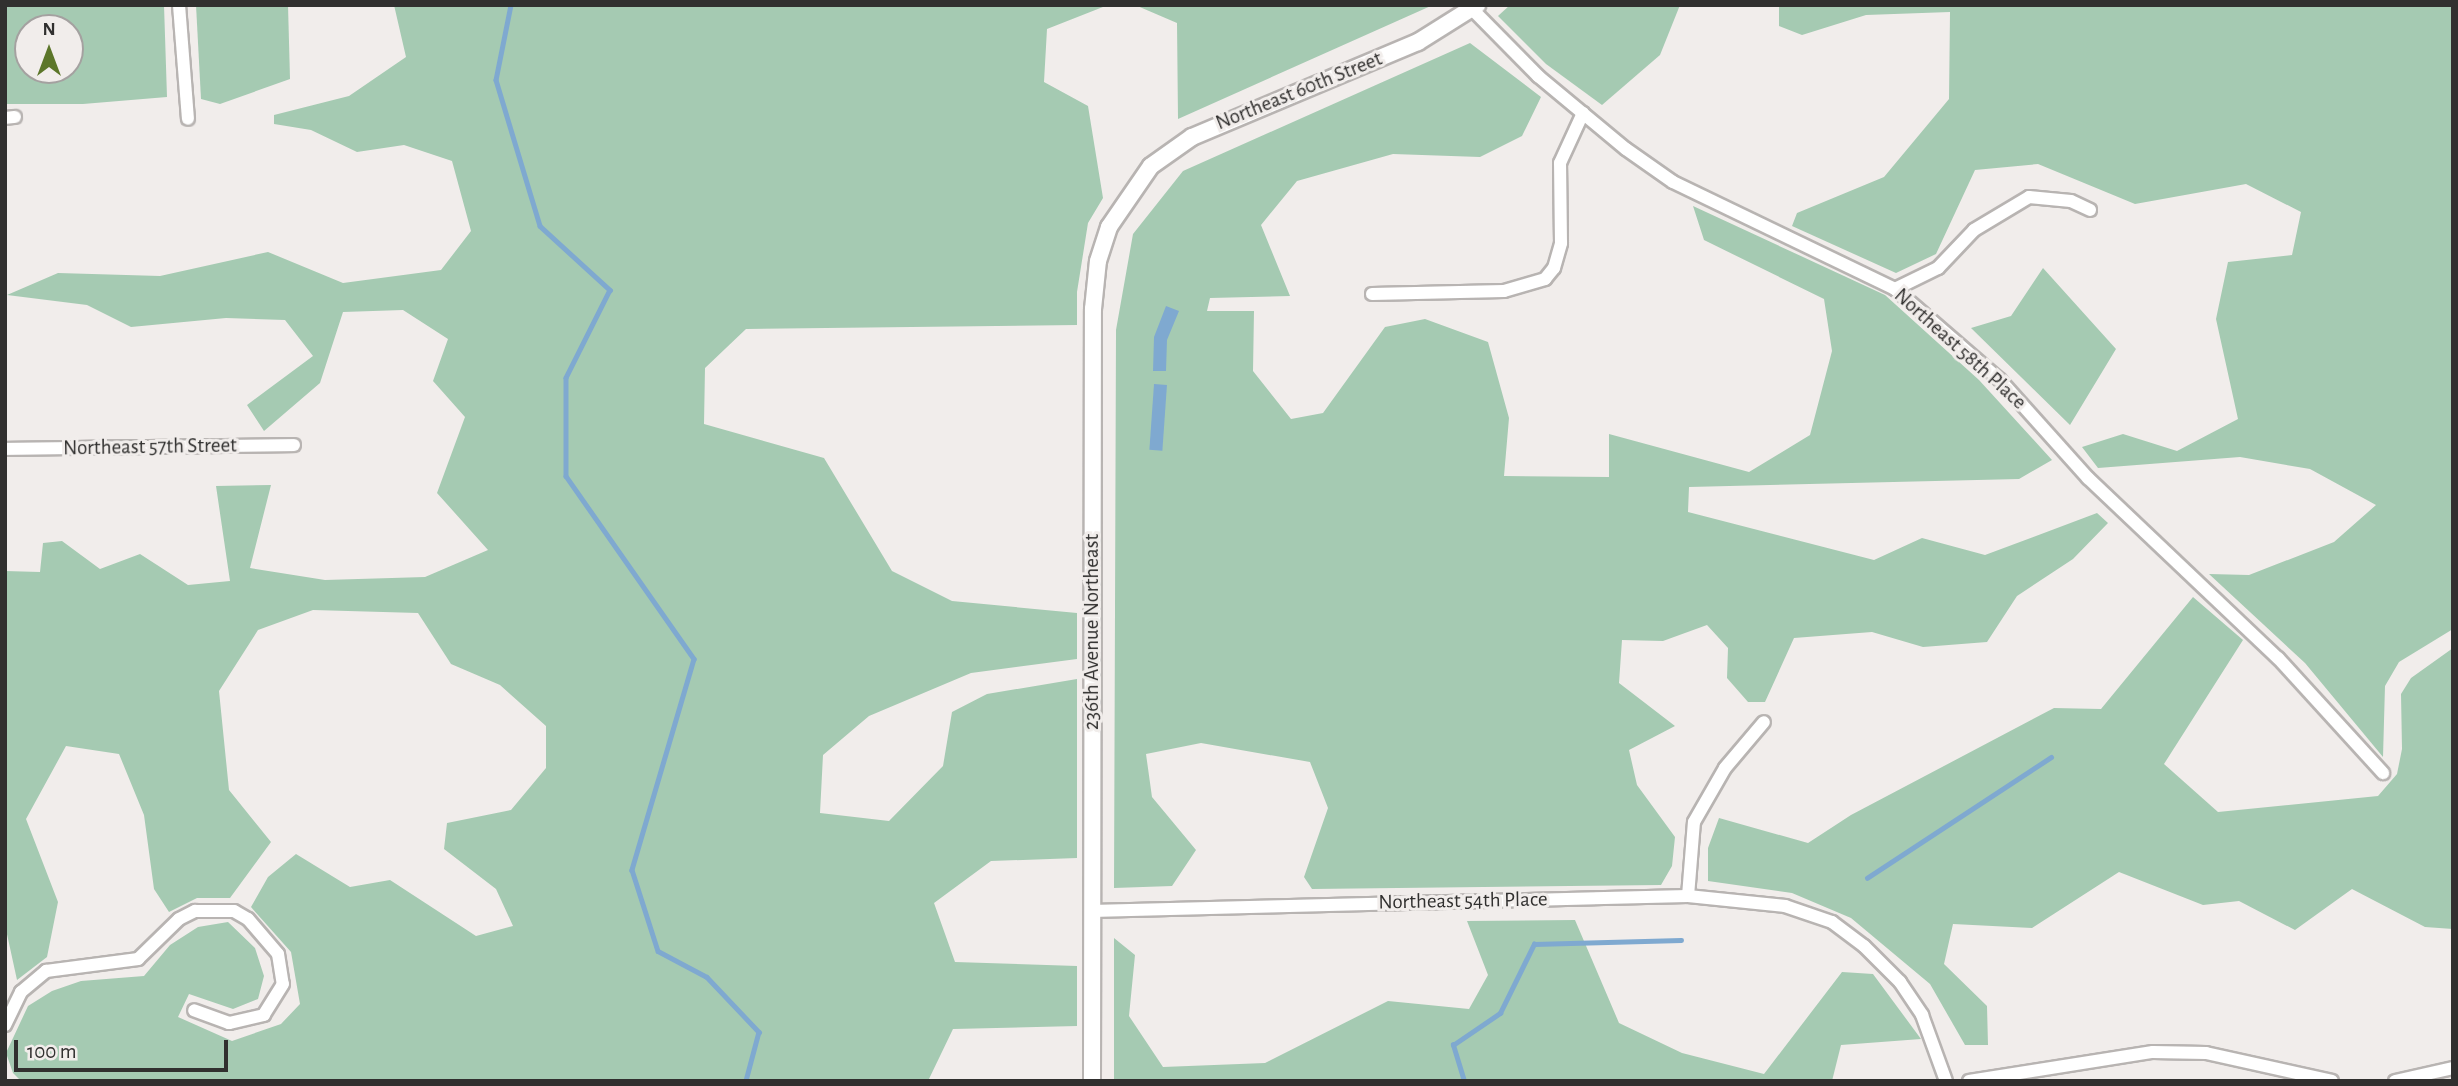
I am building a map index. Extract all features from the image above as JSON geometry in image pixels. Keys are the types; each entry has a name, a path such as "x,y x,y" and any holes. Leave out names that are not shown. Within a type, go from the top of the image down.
{"street":[{"path":"179,5 188,119"},
{"name":"Northeast 58th Place","path":"1475,8 1513,53 1583,113 1673,182 1895,289 2000,380 2088,478 2278,658 2383,773"},
{"name":"Northeast 60th Street","path":"1130,191 1151,166 1202,132 1406,47 1475,8"},
{"path":"1372,294 1504,291 1545,279 1554,268 1561,243 1560,163 1583,113"},
{"name":"236th Avenue Northeast","path":"1092,1081 1093,296 1109,227 1130,191"},
{"path":"1895,289 1938,268 1973,230 2029,197 2071,201 2090,210"},
{"name":"Northeast 57th Street","path":"5,449 294,445"},
{"path":"1688,896 1694,822 1725,768 1764,722"},
{"name":"Northeast 54th Place","path":"1091,911 1688,896 1785,906 1832,922 1864,946 1900,982 1922,1015 1946,1081"},
{"path":"5,1025 21,992 46,971 138,959 179,919 195,911 234,911 248,919 278,954 283,984 264,1015 229,1023 194,1010"},
{"path":"1969,1081 2153,1052 2206,1053 2332,1081"},
{"path":"2395,1081 2453,1068"}],"green space":[{"path":"5,5 164,5 167,97 83,104 5,104"},
{"path":"196,5 288,5 290,79 220,104 201,99"},
{"path":"394,5 1108,5 1047,29 1044,82 1088,106 1103,198 1088,223 1077,292 1077,325 746,329 705,368 704,424 824,458 892,571 952,601 1077,613 1077,659 971,673 869,716 823,755 820,813 889,821 943,766 952,712 987,694 1077,679 1077,858 991,861 934,903 955,962 1077,966 1077,1026 953,1029 928,1081 21,1081 13,1073 6,1053 28,1006 52,991 81,981 144,976 170,945 198,927 228,922 255,948 264,976 258,999 233,1009 189,994 178,1017 232,1041 281,1024 300,1004 291,952 251,907 268,877 296,854 350,887 390,880 476,936 513,926 496,889 444,849 447,823 511,810 546,768 546,726 500,685 451,664 418,613 313,610 258,630 219,691 229,790 271,842 230,898 197,898 169,912 154,889 144,815 119,754 66,746 26,819 58,902 47,957 17,980 5,925 5,571 40,572 43,543 62,541 100,569 140,554 188,585 230,581 216,486 271,485 250,568 325,580 425,577 488,550 437,493 465,417 433,381 448,339 403,310 343,312 320,383 264,431 247,405 313,356 285,320 226,318 131,327 87,305 7,295 58,273 160,276 268,252 343,283 441,270 471,231 452,161 404,145 357,152 311,130 274,124 274,115 349,96 406,57"},
{"path":"1135,5 1433,5 1178,119 1177,23"},
{"path":"1510,5 1680,5 1660,55 1602,105 1546,64 1498,16"},
{"path":"1779,5 2453,5 2453,629 2399,662 2385,686 2383,757 2305,663 2209,574 2249,575 2334,542 2376,505 2310,469 2240,457 2098,468 2082,447 2123,434 2177,451 2238,419 2216,319 2228,262 2292,255 2301,212 2246,184 2135,204 2038,164 1975,170 1936,254 1896,273 1792,226 1797,213 1884,177 1949,99 1950,12 1866,15 1802,35 1779,26"},
{"path":"1470,43 1541,97 1522,136 1480,157 1393,154 1297,181 1261,225 1290,296 1210,298 1207,311 1254,311 1253,371 1291,419 1323,413 1385,327 1425,319 1488,342 1509,418 1504,476 1609,477 1609,434 1749,472 1810,435 1832,351 1824,299 1704,240 1693,206 1885,295 1979,380 2052,460 2019,479 1689,487 1688,512 1874,560 1922,538 1985,555 2097,513 2108,523 2073,559 2017,596 1987,642 1923,647 1872,632 1794,638 1765,702 1748,702 1727,678 1728,648 1707,625 1663,641 1622,640 1619,683 1675,726 1629,750 1637,785 1675,837 1672,866 1661,885 1312,889 1304,877 1328,808 1310,762 1201,743 1146,754 1152,797 1196,850 1172,886 1114,888 1116,330 1133,234 1183,171"},
{"path":"2043,268 2116,349 2070,425 1971,328 2011,316"},
{"path":"2193,597 2243,640 2164,764 2218,812 2378,796 2397,774 2402,749 2401,694 2411,678 2453,648 2453,929 2425,927 2352,889 2295,930 2239,901 2203,905 2119,872 2032,928 1953,924 1944,964 1987,1006 1988,1045 1965,1045 1930,984 1851,918 1792,893 1708,881 1708,848 1719,818 1808,843 1851,815 2054,708 2101,709"},
{"path":"1575,920 1619,1023 1682,1053 1764,1074 1842,972 1873,974 1921,1039 1841,1045 1832,1081 1114,1081 1114,938 1135,955 1129,1016 1163,1067 1265,1063 1388,1001 1469,1009 1488,975 1467,921"}],"water":[{"path":"1166,306 1179,311 1167,340 1166,371 1153,371 1154,337"},
{"path":"1154,384 1167,385 1162,451 1149,450"}],"waterway":[{"path":"511,5 496,80 540,226 610,290 566,378 566,476 694,659 632,870 658,951 707,977 759,1032 746,1081"},
{"path":"1867,878 2051,757"},
{"path":"1464,1081 1453,1045 1500,1013 1534,944 1681,940"}]}
